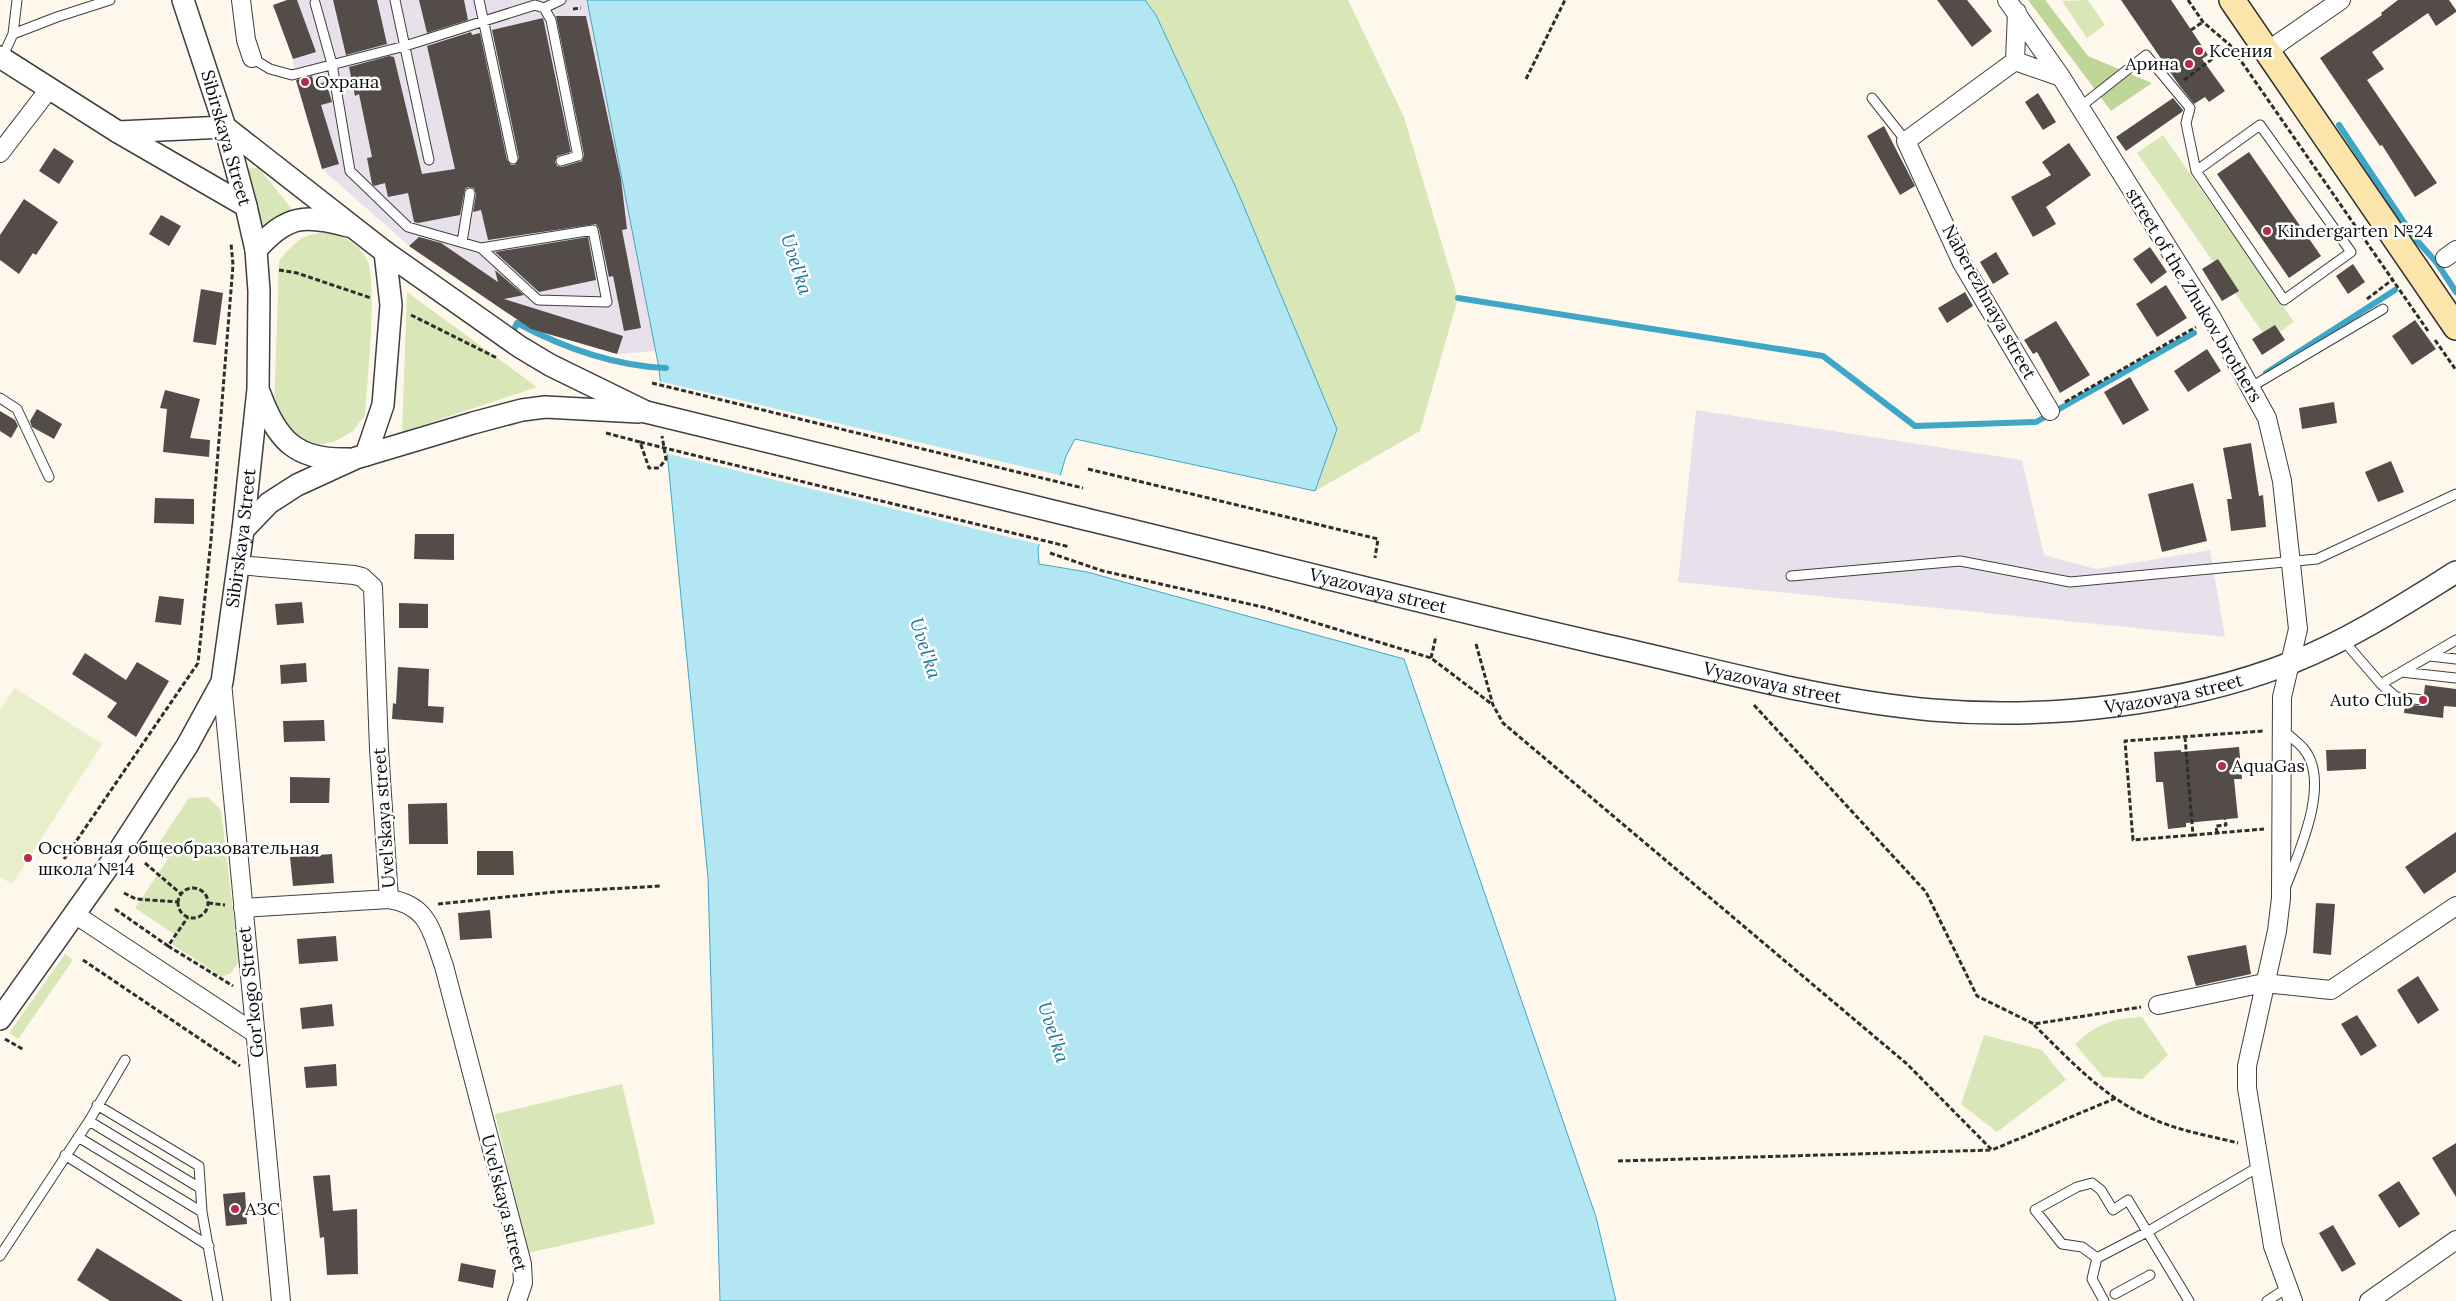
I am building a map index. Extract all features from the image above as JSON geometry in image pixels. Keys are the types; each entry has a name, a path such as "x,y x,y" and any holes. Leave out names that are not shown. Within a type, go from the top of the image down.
{"main road":[{"path":"2232,0 2456,327"}],"street":[{"name":"Sibirskaya Street","path":"0,1020 76,915 187,746 222,682 242,537 258,389 259,291 256,258 246,206 225,127 184,0"},
{"path":"241,0 246,40 252,58"},
{"path":"2266,52 2341,0"},
{"path":"2012,6 2015,61"},
{"name":"street of the Zhukov brothers","path":"2012,6 2061,77 2212,318 2267,418 2282,481 2298,630 2282,697 2281,898 2277,931 2247,1066 2247,1088 2260,1157 2273,1246 2290,1295"},
{"path":"1,58 118,132 246,206"},
{"path":"2015,61 2061,77"},
{"path":"1906,141 2015,61"},
{"path":"0,153 50,88"},
{"path":"118,132 225,127 358,229 385,252 520,347 550,365 646,412"},
{"name":"Naberezhnaya street","path":"1906,141 1962,263 2050,411"},
{"path":"256,258 270,233 290,222 305,218 321,219 358,229"},
{"path":"361,457 383,405 392,305 385,252"},
{"path":"258,389 268,418 279,434 292,447 307,455 328,460 361,457"},
{"path":"242,537 269,503 297,486 361,457 522,410 546,407 646,412"},
{"name":"Vyazovaya street","path":"646,412 1522,626 1808,691 1931,710 2007,712 2065,710 2144,701 2215,686 2290,663 2343,640 2456,572"},
{"name":"Uvel'skaya street","path":"238,565 354,575 362,577 374,587 379,749 389,899 403,901 414,907 428,922 444,966 522,1264 523,1283 517,1301"},
{"name":"Gor'kogo Street","path":"222,682 261,1081 280,1301"},
{"path":"243,908 389,899"},
{"path":"2158,1005 2264,983 2331,990 2456,906"},
{"path":"76,915 256,1034"},
{"path":"2369,1301 2456,1240"}],"lane":[{"path":"13,34 56,17 110,0"},
{"path":"396,0 429,160"},
{"path":"480,0 513,159"},
{"path":"544,8 561,0"},
{"path":"1,58 13,34 16,2"},
{"path":"315,4 332,64 350,171 408,227 481,248 538,300 607,302 593,230 481,248"},
{"path":"252,58 270,69 292,75 405,46 535,5 544,8 552,20 578,156 561,161"},
{"path":"2080,107 2146,55 2190,108 2186,124 2196,171 2284,300 2351,252 2260,125 2196,171"},
{"path":"1872,98 1906,141"},
{"path":"462,242 470,192"},
{"path":"2251,387 2383,309"},
{"path":"0,398 17,408 50,477"},
{"path":"1791,576 1960,562 2070,582 2317,560 2456,494"},
{"path":"2343,640 2381,684 2396,697 2423,700"},
{"path":"2381,684 2456,640"},
{"path":"2430,656 2456,659"},
{"path":"2401,672 2456,678"},
{"path":"2281,729 2304,749 2313,770 2315,794 2303,842 2281,898"},
{"path":"0,1256 3,1246 89,1121 125,1060"},
{"path":"97,1105 199,1166 202,1212 218,1301"},
{"path":"89,1121 200,1188"},
{"path":"78,1137 202,1212"},
{"path":"65,1155 209,1246"},
{"path":"2104,1301 2092,1279 2098,1258 2147,1232 2260,1157"},
{"path":"2098,1258 2082,1247 2062,1244 2036,1210 2077,1187 2092,1183 2098,1186 2113,1210 2128,1200 2189,1301"},
{"path":"2115,1294 2150,1275"},
{"path":"2267,1301 2290,1295"}],"path":[{"path":"1526,79 1565,0"},
{"path":"2188,0 2203,22 2230,45 2456,370"},
{"path":"2191,30 2203,22"},
{"path":"2172,88 2230,45"},
{"path":"64,859 198,663 211,540 233,265 231,242"},
{"path":"233,265 256,258 392,305 504,362"},
{"path":"2364,301 2392,280"},
{"path":"2050,411 2212,318"},
{"path":"652,383 1083,488"},
{"path":"601,431 1070,547"},
{"path":"1088,469 1378,539 1375,558"},
{"path":"211,540 242,537"},
{"path":"1050,552 1103,571 1267,608 1431,658 1494,705"},
{"path":"1431,658 1436,636"},
{"path":"1476,644 1494,705 1503,723 1907,1064 1992,1150"},
{"path":"1754,705 1808,761 1926,892 1977,996 2034,1024 2096,1086 2153,1120 2260,1157"},
{"path":"2257,731 2125,741 2133,840 2265,829"},
{"path":"2185,737 2193,835"},
{"path":"2217,833 2216,826 2226,825 2225,820"},
{"path":"145,863 181,894"},
{"path":"414,907 554,892 661,886"},
{"path":"188,888 198,888 208,898 205,912 198,917 188,917 181,911 178,902 181,894 188,888"},
{"path":"124,893 136,899 178,902"},
{"path":"115,909 168,946 252,998"},
{"path":"168,946 188,917"},
{"path":"83,960 261,1081"},
{"path":"2034,1024 2158,1005"},
{"path":"0,1036 24,1050"},
{"path":"1618,1161 1992,1150 2116,1098"}],"shaded area":[{"path":"287,0 587,0 657,351 617,354 531,329 409,246 322,169 295,79 293,59 273,5"},
{"path":"1696,410 2022,460 2044,555 2096,569 2210,550 2225,637 1678,582"}],"green space":[{"path":"1145,0 1348,0 1404,117 1458,298 1420,431 1315,491 1337,429 1156,15"},
{"path":"2028,0 2045,0 2088,56 2152,83 2111,111"},
{"path":"2088,0 2105,25 2087,38 2062,1"},
{"path":"2163,135 2294,322 2268,340 2137,153"},
{"path":"248,168 259,168 291,208 289,217 263,229 257,225 246,178"},
{"path":"332,232 348,240 364,254 370,272 372,311 368,381 365,415 353,431 334,442 315,445 295,437 274,409 279,261 296,242 314,234"},
{"path":"407,292 537,387 402,432"},
{"name":"Основная общеобразовательная школа №14","path":"15,688 102,744 12,884 0,877 0,710"},
{"path":"208,797 221,810 239,961 231,973 222,977 172,944 177,936 135,908 168,859 155,849 189,798"},
{"path":"65,954 73,960 18,1039 9,1033"},
{"path":"2142,1017 2168,1055 2142,1079 2103,1077 2075,1044 2091,1031 2106,1023"},
{"path":"1984,1035 2042,1050 2066,1080 1997,1132 1961,1104"},
{"path":"622,1084 655,1224 528,1253 495,1114"}],"water":[{"name":"Uvel'ka","path":"587,0 1145,0 1156,15 1237,190 1337,429 1315,491 1075,439 1066,456 1038,549 1039,564 1087,572 1404,659 1596,1217 1616,1301 720,1301 708,878 659,368"}],"pier":[{"path":"658,381 1063,476 1042,545 665,453"}],"building":[{"path":"287,0 297,0 316,52 293,59 273,5"},
{"path":"333,0 377,0 387,44 346,55"},
{"path":"419,0 464,0 468,20 427,33"},
{"path":"1937,0 1967,0 1992,31 1972,47"},
{"path":"2121,0 2171,0 2208,55 2202,59 2225,91 2209,102 2205,97 2194,104"},
{"path":"2398,0 2449,0 2456,10 2456,12 2436,26 2428,13 2372,52 2384,69 2367,80 2437,183 2415,197 2382,145 2380,146 2320,58 2382,15 2381,13"},
{"path":"556,16 586,16 621,179 627,229 622,230 641,328 624,331 613,276 609,277 599,229 596,224 488,240 481,210 473,212 476,194 474,188 468,187 465,189 460,215 418,223 414,222 408,193 388,197 385,183 374,186 372,184 367,158 372,157 359,94 355,96 349,67 389,56 394,57 422,174 455,169 427,46 471,32 472,35 480,33 507,160 511,165 515,165 519,158 492,30 543,18 571,152 557,156 555,162 557,166 562,167 582,161 584,155"},
{"path":"312,76 314,85 326,82 332,102 321,105 339,164 322,169 296,80"},
{"path":"2038,93 2056,122 2043,130 2025,102"},
{"path":"2173,98 2183,110 2182,112 2126,151 2116,137"},
{"path":"1884,126 1915,186 1900,195 1867,136"},
{"path":"2069,143 2091,175 2046,207 2056,224 2033,237 2011,197 2051,175 2042,162"},
{"path":"54,148 74,161 59,184 39,171"},
{"path":"2249,152 2321,256 2289,278 2217,174"},
{"path":"24,199 58,222 36,255 33,253 19,274 0,260 0,235"},
{"path":"161,215 181,226 169,246 149,234"},
{"path":"419,237 441,243 498,282 495,270 524,295 504,299 623,336 617,354 531,329 409,246"},
{"path":"588,237 596,280 539,292 495,252"},
{"path":"2150,247 2167,272 2151,284 2133,259"},
{"path":"1996,252 2009,274 1993,284 1980,262"},
{"path":"2218,259 2239,291 2222,301 2202,269"},
{"path":"2353,264 2365,282 2348,294 2336,276"},
{"path":"2166,285 2187,318 2157,337 2136,304"},
{"path":"201,289 223,293 216,345 193,342"},
{"path":"1965,292 1973,306 1947,323 1938,308"},
{"path":"2415,320 2436,349 2412,365 2392,336"},
{"path":"2056,321 2090,375 2060,393 2037,352 2033,354 2024,340"},
{"path":"2275,325 2285,340 2262,355 2252,339"},
{"path":"2207,349 2221,371 2188,392 2174,371"},
{"path":"2130,377 2149,410 2123,425 2104,392"},
{"path":"165,390 200,399 190,438 210,440 209,457 163,452 167,409 160,408"},
{"path":"2334,402 2337,423 2302,429 2299,408"},
{"path":"37,409 62,424 54,439 32,427 30,421"},
{"path":"0,411 15,420 18,426 11,438 0,431"},
{"path":"2251,443 2259,496 2263,495 2266,527 2231,531 2227,499 2232,499 2223,448"},
{"path":"2391,461 2404,492 2378,502 2365,472"},
{"path":"2193,483 2207,541 2162,552 2148,494"},
{"path":"155,498 194,499 194,524 154,523"},
{"path":"415,534 454,534 454,560 414,559"},
{"path":"159,596 184,599 181,625 155,622"},
{"path":"302,602 304,623 277,625 275,604"},
{"path":"399,603 428,604 428,628 399,628"},
{"path":"85,653 126,680 137,662 169,681 136,737 107,717 117,703 72,674"},
{"path":"306,663 307,682 281,684 280,665"},
{"path":"398,667 429,669 428,706 444,707 443,723 392,719 393,703 396,704"},
{"path":"2425,685 2456,689 2456,707 2444,706 2443,718 2404,713 2405,704 2422,706 2428,704 2429,698 2424,694"},
{"path":"324,720 325,741 284,742 283,721"},
{"path":"2239,747 2242,779 2234,779 2238,818 2186,823 2186,827 2168,829 2163,782 2156,782 2154,752 2181,750 2181,752"},
{"path":"2366,749 2366,769 2327,771 2326,750"},
{"path":"290,777 330,778 329,803 290,803"},
{"path":"447,803 448,844 409,844 408,804"},
{"path":"2456,832 2456,872 2424,894 2405,867"},
{"path":"477,851 513,851 514,875 477,875"},
{"path":"332,854 334,883 293,886 290,857"},
{"path":"2316,903 2335,904 2331,955 2313,953"},
{"path":"490,910 492,938 460,940 458,913"},
{"path":"336,936 338,961 299,964 297,939"},
{"path":"2246,945 2251,974 2196,986 2187,956"},
{"path":"2418,976 2439,1010 2418,1024 2397,990"},
{"path":"332,1004 334,1026 302,1029 300,1008"},
{"path":"2357,1015 2377,1046 2361,1056 2341,1024"},
{"path":"336,1064 337,1086 306,1088 304,1067"},
{"path":"2456,1143 2456,1197 2432,1158"},
{"path":"330,1175 333,1211 357,1209 358,1274 327,1275 324,1237 320,1238 313,1176"},
{"path":"2399,1181 2420,1214 2399,1228 2378,1195"},
{"name":"АЗС","path":"245,1192 247,1224 226,1226 223,1194"},
{"path":"2333,1225 2356,1264 2342,1272 2319,1233"},
{"path":"97,1248 183,1301 110,1301 77,1280"},
{"path":"461,1263 496,1270 493,1288 458,1281"}],"waterway":[{"path":"2339,125 2413,236 2437,263 2456,292"},
{"path":"2266,373 2395,290"},
{"path":"1458,298 1823,356 1915,426 2036,422 2194,333"},
{"path":"512,334 517,323 552,340 589,354 628,364 666,368"}],"place":[{"name":"Ксения","path":"2199,51"},
{"name":"Арина","path":"2189,64"},
{"name":"Охрана","path":"305,82"},
{"name":"Kindergarten №24","path":"2267,231"},
{"name":"Auto Club","path":"2423,700"},
{"name":"AquaGas","path":"2222,766"},
{"name":"Основная общеобразовательная школа №14","path":"28,858"},
{"name":"АЗС","path":"235,1209"}]}
